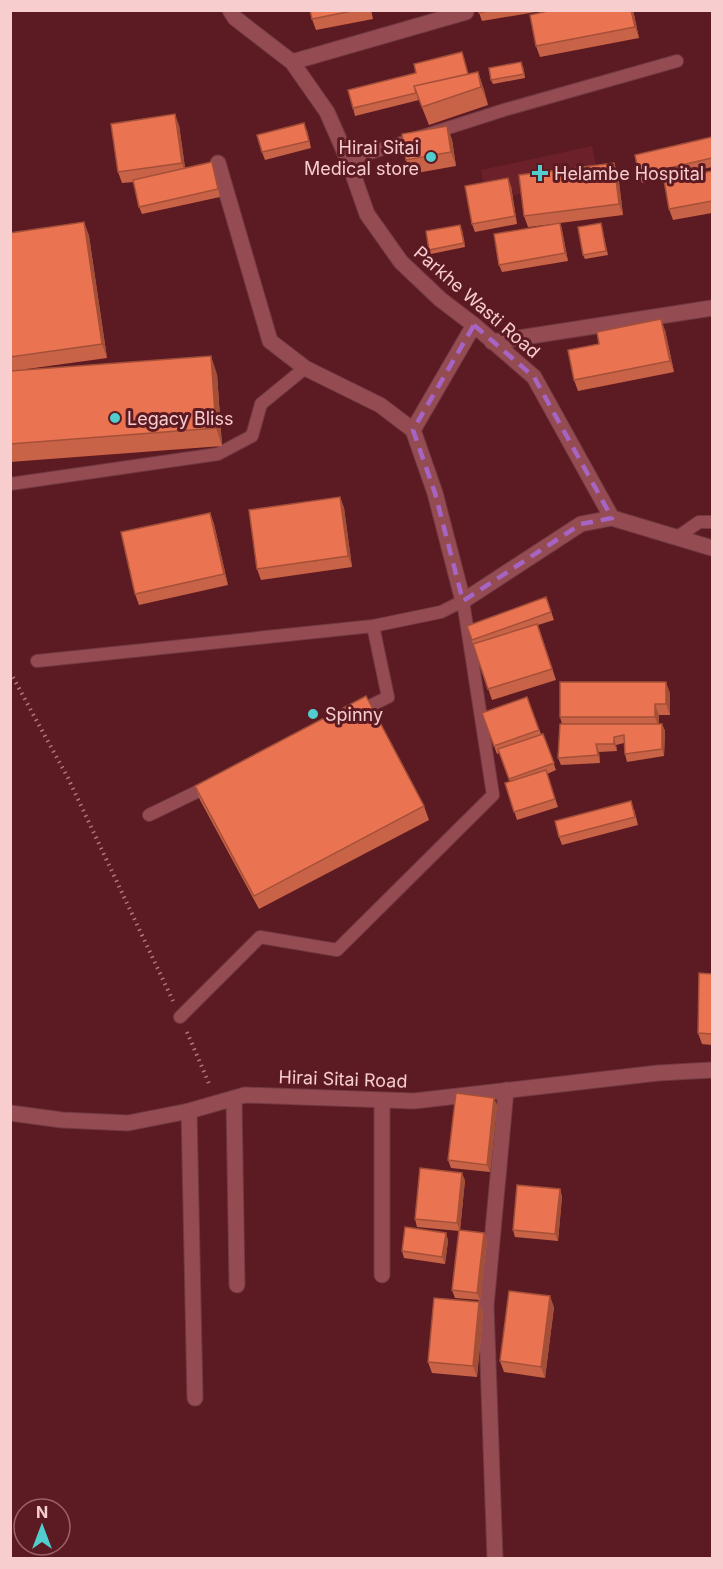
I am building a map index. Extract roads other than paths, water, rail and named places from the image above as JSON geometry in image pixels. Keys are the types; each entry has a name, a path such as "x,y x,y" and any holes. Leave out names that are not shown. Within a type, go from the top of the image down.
{"street":[{"name":"Parkhe Wasti Road","path":"230,10 235,18 292,62 327,112 348,159 367,214 401,262 440,299 534,377 612,518"},
{"path":"292,62 466,12"},
{"path":"218,163 270,341 305,368 380,405 413,430 435,493 464,601 581,524 612,518 679,536 712,548"},
{"path":"492,342 712,308"},
{"path":"413,430 474,325"},
{"name":"Hirai Sitai Road","path":"10,1113 62,1120 128,1123 189,1111 245,1095 382,1102 414,1101 658,1073 712,1070"},
{"path":"495,1558 486,1306 506,1090"},
{"path":"234,1099 237,1285"},
{"path":"382,1102 382,1275"},
{"path":"189,1111 195,1398"}],"lane":[{"path":"348,159 504,110 677,61"},
{"path":"10,484 218,454 252,436 261,404 305,368"},
{"path":"679,536 699,522 712,522"},
{"path":"37,661 373,626 441,612 464,601 493,795 337,950 260,937 180,1017"},
{"path":"347,718 388,697 373,626"},
{"path":"148,815 222,779"}],"place":[{"name":"Hirai Sitai Medical store","path":"431,157"},
{"name":"Helambe Hospital","path":"540,173"},
{"name":"Legacy Bliss","path":"115,418"},
{"name":"Spinny","path":"313,714"}]}
